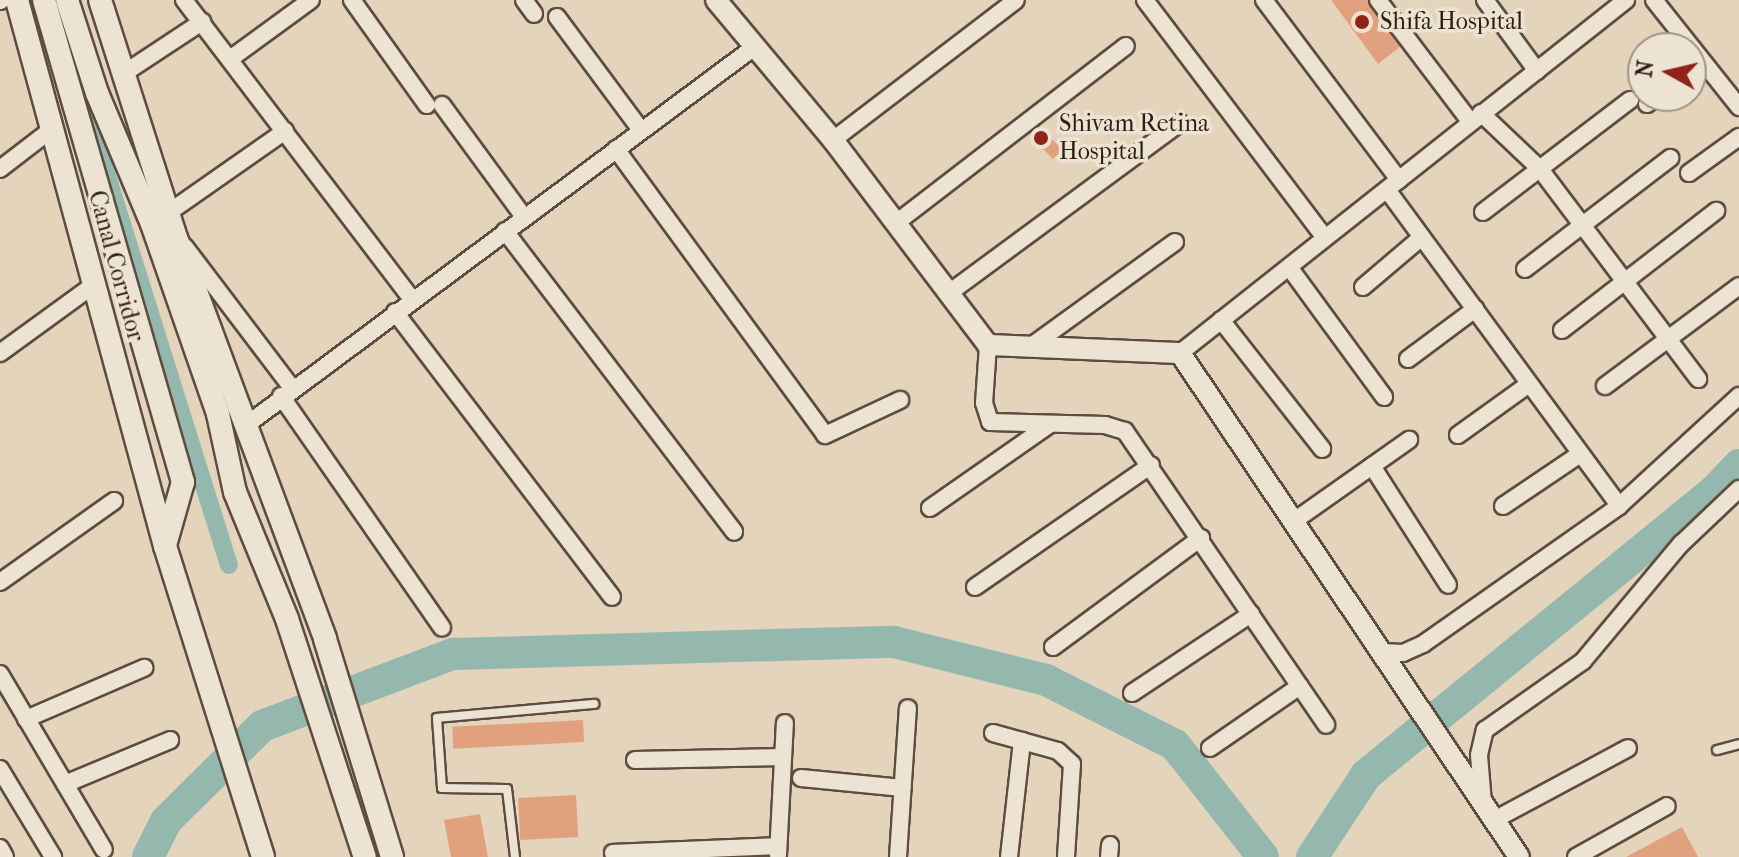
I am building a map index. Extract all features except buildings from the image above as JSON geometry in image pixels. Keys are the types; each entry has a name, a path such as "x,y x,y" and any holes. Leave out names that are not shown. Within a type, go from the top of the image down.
{"main road":[{"name":"Canal Corridor","path":"17,0 165,546 263,857"},
{"path":"44,0 183,482 165,546"},
{"path":"67,0 97,93 152,224 218,414 235,492 298,652 365,857"},
{"path":"100,0 171,223 325,639 392,857"},
{"path":"235,492 270,494"}],"street":[{"path":"184,0 412,299"},
{"path":"230,59 311,0"},
{"path":"352,0 524,217"},
{"path":"833,140 1016,0"},
{"path":"1145,0 1325,238"},
{"path":"1264,0 1393,186 1422,237 1619,506"},
{"path":"1378,0 1476,117 1540,169 1671,337 1698,379"},
{"path":"1485,0 1537,71"},
{"path":"1654,0 1675,32"},
{"path":"724,3 753,48 833,140 988,345 986,417 1000,425 1117,427 1135,441 1326,725"},
{"path":"988,345 1180,353 1537,71 1615,3"},
{"path":"557,17 641,130"},
{"path":"123,74 202,22"},
{"path":"896,223 1126,46"},
{"path":"245,426 753,48"},
{"path":"1707,77 1739,107"},
{"path":"1483,212 1540,169 1627,112"},
{"path":"949,293 1180,123"},
{"path":"0,169 52,129"},
{"path":"285,131 171,223 287,392 442,628"},
{"path":"1689,173 1739,137"},
{"path":"616,149 825,435 900,400"},
{"path":"1525,269 1670,158"},
{"path":"1562,330 1716,211"},
{"path":"505,231 734,532"},
{"path":"1363,287 1422,237"},
{"path":"1030,347 1175,242"},
{"path":"1289,267 1384,397"},
{"path":"0,353 95,284"},
{"path":"1605,386 1739,286"},
{"path":"1408,359 1475,309"},
{"path":"395,312 612,597"},
{"path":"1221,320 1322,449"},
{"path":"1180,353 1519,857"},
{"path":"1458,435 1529,384"},
{"path":"1388,659 1423,644 1619,506 1739,396"},
{"path":"930,508 1049,425"},
{"path":"1294,521 1409,440"},
{"path":"1503,506 1580,454"},
{"path":"975,587 1151,465"},
{"path":"1372,466 1448,585"},
{"path":"1489,812 1479,755 1485,730 1583,661 1681,544 1739,489"},
{"path":"0,582 114,501"},
{"path":"1053,647 1201,538"},
{"path":"1132,693 1251,614"},
{"path":"26,719 144,668"},
{"path":"0,674 104,850"},
{"path":"1210,748 1300,686"},
{"path":"898,857 908,708"},
{"path":"613,853 778,852 785,723"},
{"path":"993,733 1058,751 1072,764 1066,857"},
{"path":"65,784 170,740"},
{"path":"1009,857 1022,741"},
{"path":"1489,812 1628,748"},
{"path":"635,760 783,757"},
{"path":"1,774 53,857"},
{"path":"801,778 903,788"},
{"path":"1576,857 1667,806"},
{"path":"0,848 5,857"}],"lane":[{"path":"515,857 507,789 442,788 437,718 594,704"},
{"path":"1717,750 1739,744"}],"waterway":[{"path":"91,125 229,565"},
{"path":"1312,857 1366,775 1714,491 1739,465"},
{"path":"148,857 166,821 262,726 453,654 894,642 1046,680 1175,745 1263,857"}],"place":[{"name":"Shifa Hospital","path":"1362,22"},
{"name":"Shivam Retina Hospital","path":"1041,138"}]}
